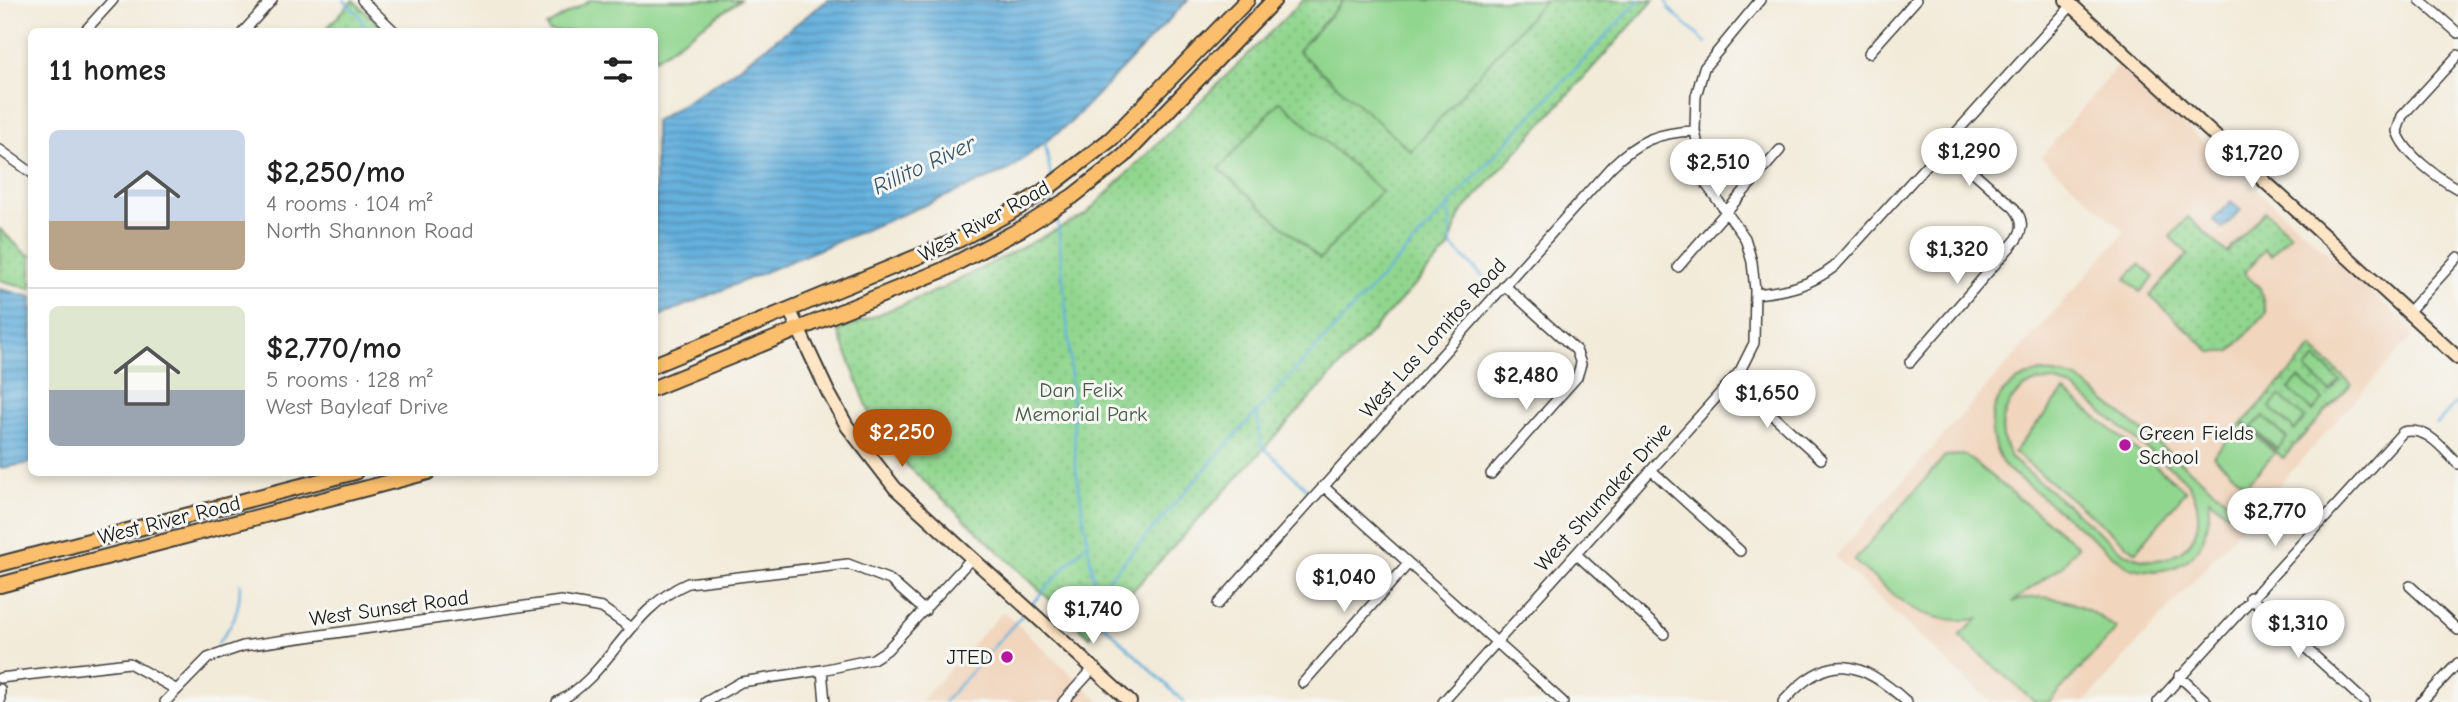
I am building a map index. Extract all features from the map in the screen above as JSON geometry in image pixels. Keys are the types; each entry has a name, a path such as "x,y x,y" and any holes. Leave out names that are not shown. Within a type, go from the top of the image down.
{"main road":[{"name":"West River Road","path":"658,363 958,240 1041,193 1129,121 1247,0"},
{"name":"West River Road","path":"658,386 943,270 1044,215 1124,156 1274,0"},
{"name":"West River Road","path":"0,564 340,476"},
{"name":"West River Road","path":"0,585 413,476"},
{"path":"99,539 103,559"}],"street":[{"path":"88,28 113,0"},
{"path":"247,28 272,0"},
{"path":"362,0 391,28"},
{"name":"West Shumaker Drive","path":"1443,702 1733,379 1754,343 1755,294 1752,262 1745,239 1706,184 1695,131 1696,96 1704,68 1760,0"},
{"path":"1869,53 1916,0"},
{"path":"2420,0 2458,33"},
{"path":"1755,294 1789,291 1813,283 1834,267 2069,3 2458,358"},
{"path":"2458,55 2402,116 2392,131 2443,180 2458,189"},
{"name":"West Las Lomitos Road","path":"1218,604 1504,285 1633,146 1656,135 1695,131"},
{"path":"1910,362 2017,240 2027,224 2014,208 1944,146"},
{"path":"0,150 28,170"},
{"path":"1678,267 1780,150"},
{"path":"2409,311 2458,257"},
{"path":"1491,474 1577,377 1585,361 1504,285"},
{"path":"790,311 847,426 895,488 1130,702"},
{"path":"1733,379 1821,459"},
{"path":"2158,702 2400,434 2414,427 2429,436 2458,464"},
{"path":"1651,470 1740,551"},
{"path":"1323,486 1563,702"},
{"path":"1576,554 1664,634"},
{"path":"706,702 741,682 873,659 887,650 971,559"},
{"path":"557,702 581,685 631,628 669,592 688,583 812,566 848,564 870,570 890,580 925,611"},
{"path":"1303,683 1408,564"},
{"path":"2410,586 2458,630"},
{"path":"2250,597 2365,702"},
{"name":"West Sunset Road","path":"165,702 208,658 243,646 561,601 602,608 631,628"},
{"path":"0,678 129,663 177,690"},
{"path":"2421,702 2458,663"},
{"path":"1783,702 1795,688 1823,670 1851,665 1879,677 1907,702"},
{"path":"1063,702 1093,669"},
{"path":"822,670 825,702"},
{"path":"2179,676 2207,702"},
{"path":"0,689 0,702"}],"shaded area":[{"name":"Green Fields School","path":"2118,65 2416,332 2085,702 1990,702 1835,557 2125,232 2041,157"},
{"name":"JTED","path":"1003,611 1101,702 920,702"}],"green space":[{"path":"353,0 383,28 327,28"},
{"path":"591,0 740,0 658,57 658,28 546,26"},
{"name":"Dan Felix Memorial Park","path":"1303,0 1654,0 1460,214 1448,249 1090,637 880,440 838,331 943,288 1085,215"},
{"path":"1344,0 1545,0 1411,151 1298,51"},
{"path":"1280,101 1381,191 1320,259 1219,169"},
{"path":"2265,211 2290,234 2271,255 2265,250 2244,273 2260,288 2266,313 2230,352 2211,352 2150,296 2188,254 2170,237 2188,217 2227,253"},
{"path":"0,229 28,255 28,288 0,280"},
{"path":"2139,264 2154,277 2140,292 2126,279"},
{"path":"2312,348 2351,384 2283,458 2244,422"},
{"path":"2316,358 2340,381 2330,392 2306,369"},
{"path":"2042,372 2077,378 2234,506 2228,514 2209,498 2205,534 2190,558 2178,566 2163,570 2128,567 2004,466 1992,436 1995,407 2001,395 2011,385","holes":["2038,381 2054,381 2073,388 2186,481 2198,512 2196,530 2187,546 2172,556 2158,560 2138,558 2123,552 2012,459 2006,447 2002,424 2010,403 2026,387"]},
{"path":"2299,378 2323,400 2313,411 2289,389"},
{"path":"2064,391 2186,491 2136,552 2014,452"},
{"path":"2280,396 2305,419 2295,430 2270,407"},
{"path":"2263,416 2287,438 2277,449 2252,427"},
{"path":"2242,423 2275,453 2246,485 2213,456"},
{"path":"1965,455 2078,546 2062,566 2012,602 2041,597 2067,601 2092,612 2117,629 2049,702 2035,702 1959,636 1978,619 1939,618 1924,613 1896,597 1854,561 1945,456"}],"water":[{"name":"Rillito River","path":"828,0 1188,0 1070,123 1009,170 658,317 658,119 727,76"},
{"path":"2231,201 2241,210 2223,229 2213,220"},
{"path":"0,289 28,296 28,463 0,468"}],"waterway":[{"path":"344,0 358,14 366,28"},
{"path":"1096,593 1239,431 1639,0"},
{"path":"1667,0 1669,9 1706,43"},
{"path":"1045,142 1051,177"},
{"path":"1449,206 1451,245 1491,284"},
{"path":"1057,214 1069,343 1076,469 1100,621 1184,702"},
{"path":"2437,424 2458,401"},
{"path":"1257,414 1261,445 1309,491"},
{"path":"1030,606 1087,543"},
{"path":"218,643 235,616 240,584"},
{"path":"944,702 1026,611"}],"place":[{"name":"Green Fields School","path":"2125,445"},
{"name":"JTED","path":"1007,657"}]}
